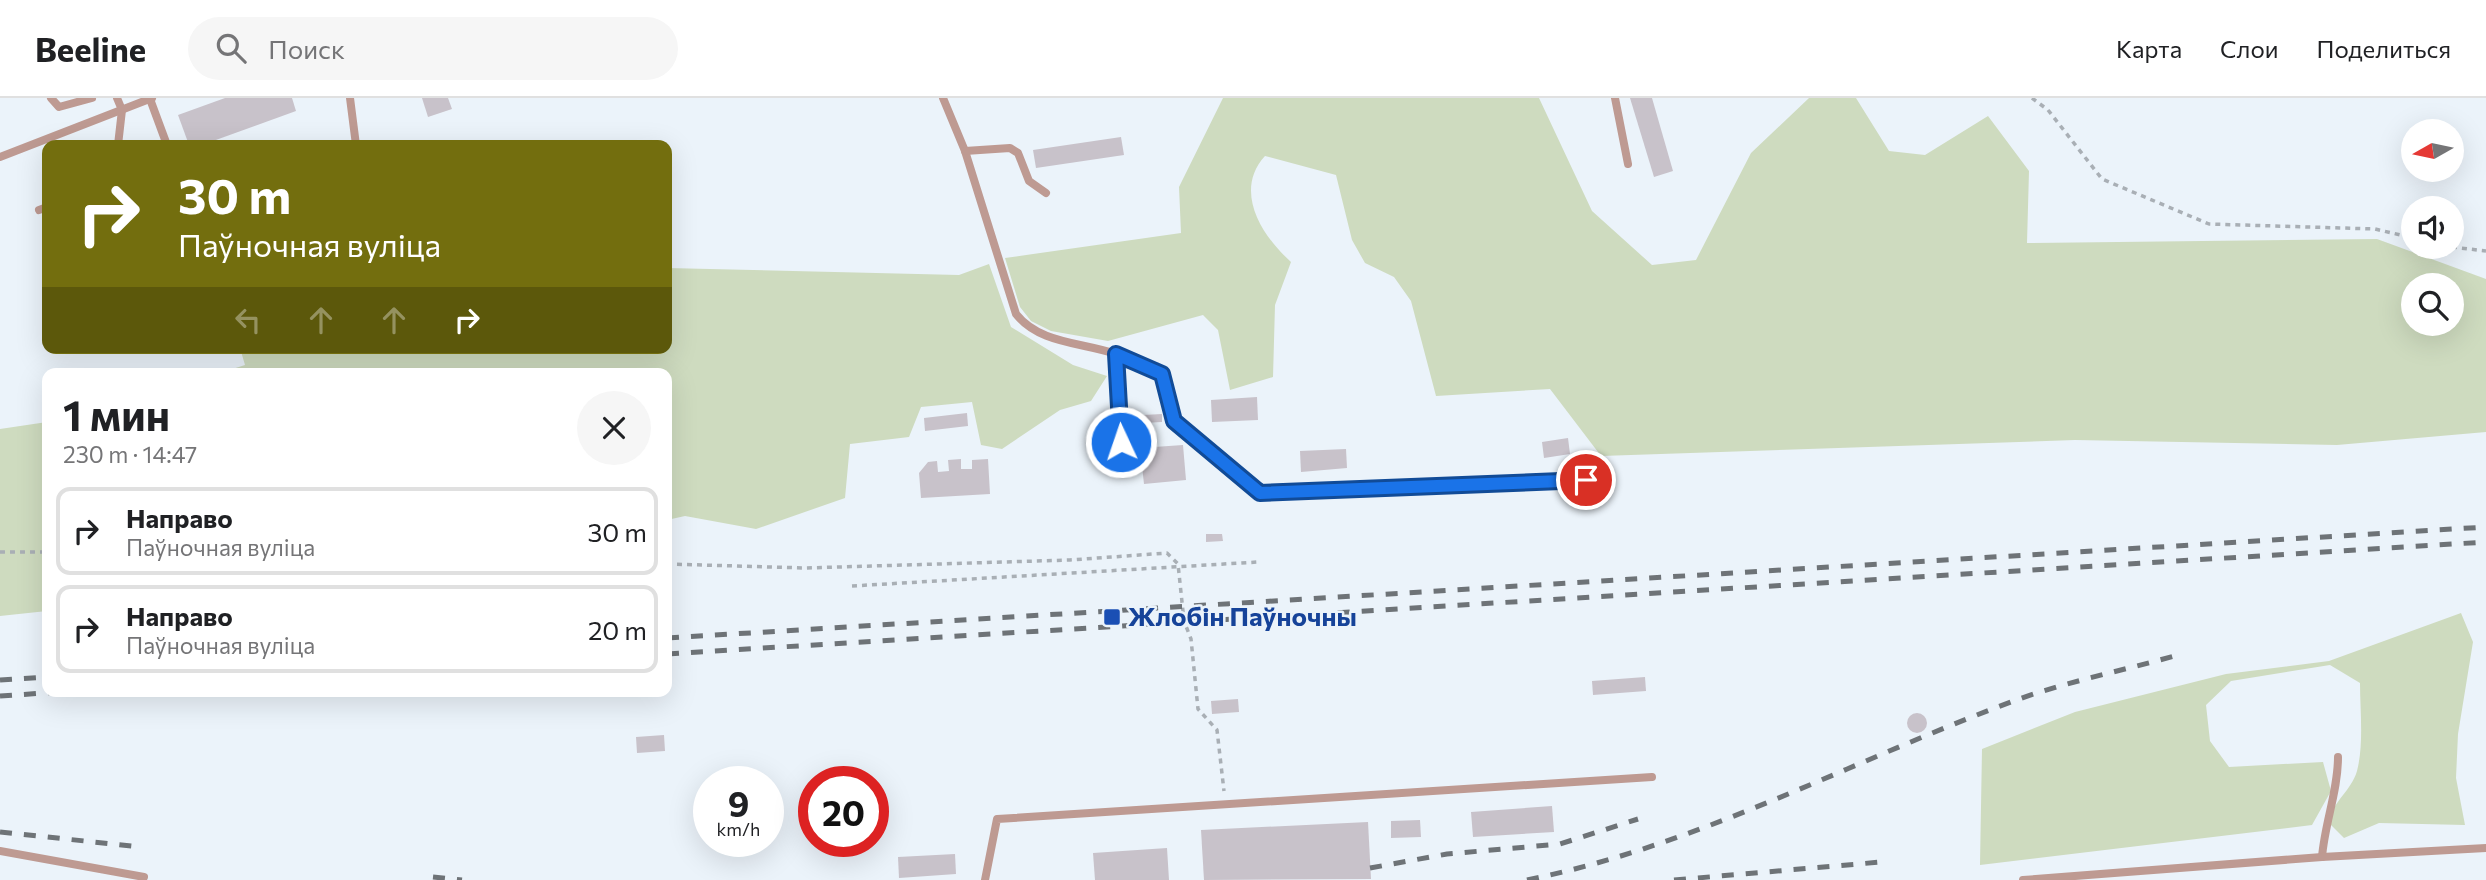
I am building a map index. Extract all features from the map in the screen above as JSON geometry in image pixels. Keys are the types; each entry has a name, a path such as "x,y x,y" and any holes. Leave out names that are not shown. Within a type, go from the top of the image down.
{"lane":[{"path":"51,98 59,107 92,98"},
{"path":"117,98 122,110 119,140"},
{"path":"350,98 355,140"},
{"path":"943,98 965,151 1016,314 1027,327 1045,336 1116,354 1162,374 1174,421 1260,493 1586,480"},
{"path":"1615,98 1629,164"},
{"path":"44,140 151,99 165,140"},
{"path":"0,157 42,141"},
{"path":"965,151 1010,148 1018,153 1029,181 1046,193"},
{"path":"1116,354 1120,444"},
{"path":"2322,857 2325,821 2338,780 2339,757"},
{"path":"985,880 997,819 1652,777"},
{"path":"2024,880 2322,857 2486,848"},
{"path":"0,851 144,877"}],"path":[{"path":"2032,98 2048,110 2102,179 2209,224 2375,229 2401,235"},
{"path":"2464,248 2486,251"},
{"path":"0,552 42,552"},
{"path":"672,564 806,568 1070,560 1167,553 1178,566 1184,621 1191,639 1198,709 1217,730 1225,805"},
{"path":"852,586 1258,562"}],"green space":[{"path":"1223,98 1539,98 1592,211 1652,265 1696,260 1751,153 1809,98 1856,98 1889,151 1925,155 1988,116 2029,171 2027,243 2377,239 2401,248 2401,259 2432,259 2486,279 2486,432 2337,445 2075,440 1601,456 1550,389 1436,396 1411,301 1394,277 1365,263 1352,240 1336,175 1265,156 1251,184 1255,212 1270,239 1291,262 1275,305 1273,377 1230,390 1218,330 1203,315 1108,341 1051,331 1031,321 1020,307 1005,258 1181,233 1179,187"},
{"path":"989,264 1011,327 1073,365 1107,376 1091,401 1060,410 1002,449 981,445 972,402 921,407 909,437 850,444 845,498 756,529 685,516 672,519 672,368 236,368 245,365 242,354 672,354 672,268 959,275"},
{"path":"42,423 42,612 0,616 0,429"},
{"path":"2461,613 2473,642 2458,734 2456,778 2465,825 2379,823 2344,838 2328,822 2357,771 2361,738 2360,683 2330,665 2231,681 2206,705 2210,741 2229,767 2323,762 2331,791 2312,825 1980,865 1982,749 2075,712 2226,674 2329,661"}],"building":[{"path":"225,98 292,98 296,111 216,140 187,140 178,115"},
{"path":"422,98 448,98 452,109 428,117"},
{"path":"1630,98 1652,98 1673,171 1654,177"},
{"path":"1121,137 1124,155 1036,168 1033,150"},
{"path":"1257,397 1258,420 1212,422 1211,400"},
{"path":"967,413 968,426 925,431 924,418"},
{"path":"1162,414 1162,422 1143,423 1143,415"},
{"path":"1568,438 1570,454 1544,458 1542,442"},
{"path":"1183,445 1186,480 1144,484 1140,448"},
{"path":"1346,449 1347,468 1301,472 1300,451"},
{"path":"961,459 961,469 972,469 972,460 988,459 990,494 921,498 919,473 928,462 937,461 938,472 949,471 948,460"},
{"path":"1206,534 1222,534 1223,541 1206,542"},
{"path":"1645,677 1646,691 1593,695 1592,681"},
{"path":"1238,699 1239,712 1212,714 1211,701"},
{"path":"1913,713 1921,713 1927,723 1921,733 1913,733 1907,727 1907,719"},
{"path":"664,735 665,751 637,753 636,737"},
{"path":"1552,806 1554,832 1473,837 1471,812"},
{"path":"1420,820 1421,837 1391,838 1391,821"},
{"path":"1368,822 1371,879 1204,880 1201,830"},
{"path":"1167,848 1169,880 1095,880 1093,853"},
{"path":"955,854 956,874 899,878 898,857"}],"railway":[{"path":"672,638 2486,527"},
{"path":"672,654 2486,542"},
{"path":"1527,880 1591,865 1715,823 2019,699 2178,655"},
{"path":"0,680 42,677"},
{"path":"0,696 42,693"},
{"path":"1370,868 1447,854 1560,844 1638,819"},
{"path":"0,832 141,847"},
{"path":"1674,880 1881,862"},
{"path":"433,877 462,880"}],"place":[{"name":"Жлобін Паўночны","path":"1112,617"}],"route":[{"path":"1121,442 1116,354 1162,374 1174,421 1260,493 1586,480"}]}
